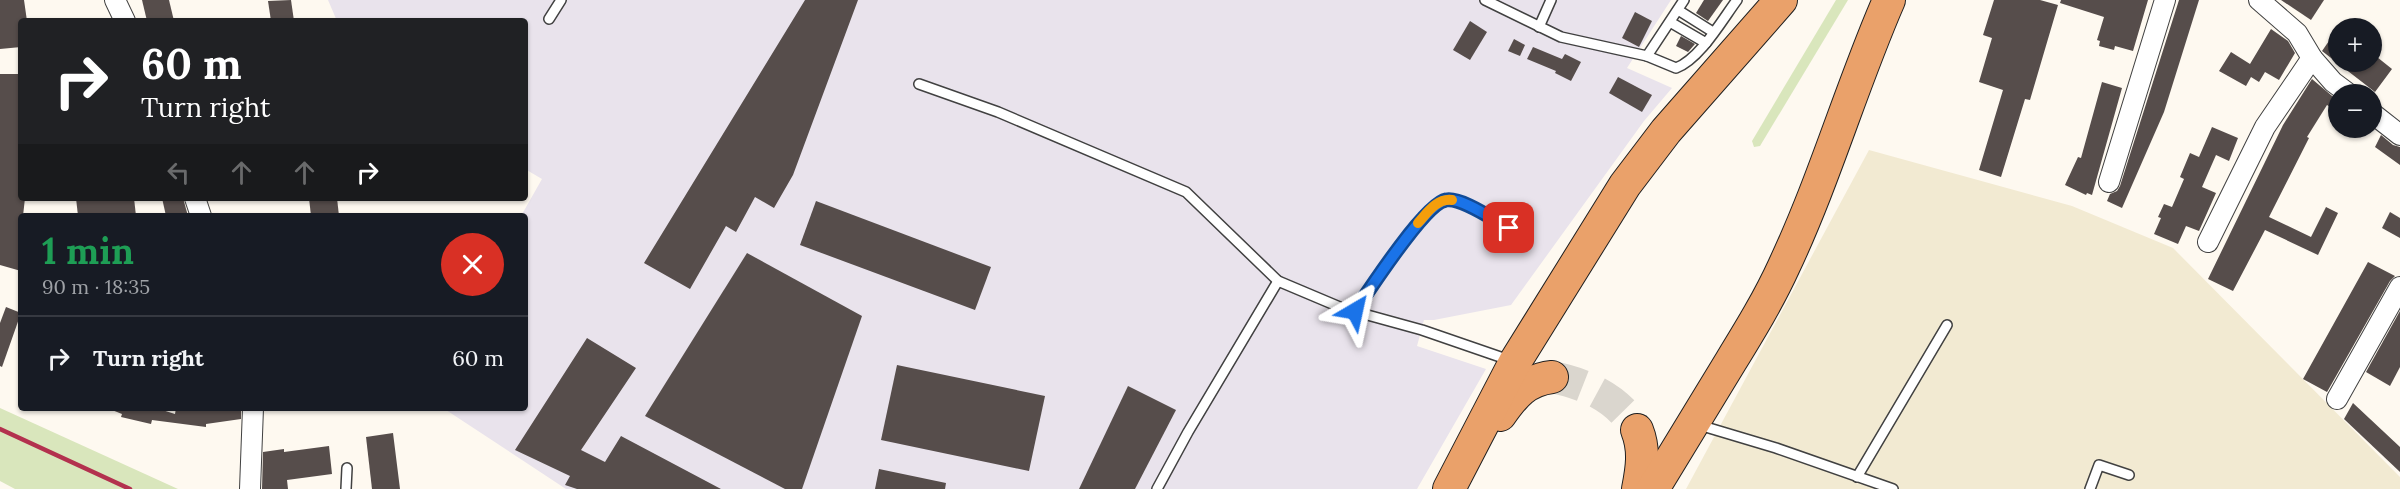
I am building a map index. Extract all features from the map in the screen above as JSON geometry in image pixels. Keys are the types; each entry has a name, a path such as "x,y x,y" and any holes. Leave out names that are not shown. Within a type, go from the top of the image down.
{"highway":[{"path":"1452,484 1515,362 1625,185 1666,131 1781,0"},
{"path":"1653,489 1762,310 1783,270 1836,141 1851,93 1889,0"},
{"path":"1452,484 1515,396 1528,384 1552,377"},
{"path":"1637,430 1642,446 1638,489"}],"street":[{"path":"115,0 124,18"},
{"path":"2109,182 2165,0"},
{"path":"2259,0 2297,33 2312,58 2336,84"},
{"path":"2208,242 2265,127 2312,58"},
{"path":"2382,121 2400,135"},
{"path":"2337,399 2400,287"},
{"path":"250,489 253,411"}],"lane":[{"path":"549,20 561,0"},
{"path":"1485,0 1561,37 1647,56 1676,68 1688,61 1706,43 1737,0"},
{"path":"1539,27 1551,0"},
{"path":"1647,56 1684,0"},
{"path":"1678,10 1713,32"},
{"path":"1670,22 1706,43"},
{"path":"919,84 998,112 1186,192 1278,281 1342,308 1422,330 1515,362"},
{"path":"1355,311 1415,227 1432,208 1445,200 1460,201 1526,237"},
{"path":"1157,489 1188,432 1278,281"},
{"path":"1857,477 1947,325"},
{"path":"1694,423 1776,448 1893,489"},
{"path":"2090,489 2099,465 2129,475"},
{"path":"346,489 347,468"}],"shaded area":[{"path":"328,0 1671,0 1627,68 1672,88 1644,121 1511,305 1424,320 1417,346 1486,369 1417,489 566,489 448,411 528,411 528,213 523,213 542,179 528,171 528,18 336,18"},
{"path":"1869,150 2072,206 2173,248 2400,477 2400,489 1686,489"}],"green space":[{"path":"1836,0 1848,0 1760,146 1754,147 1752,141"},
{"path":"0,408 178,489 15,489 0,481"}],"building":[{"path":"0,0 24,0 27,18 18,18 18,47 0,49"},
{"path":"142,0 169,0 173,18 146,18"},
{"path":"291,0 294,18 271,18 268,1"},
{"path":"805,0 858,0 793,175 774,208 755,197 736,232 726,226 690,289 644,263"},
{"path":"1704,0 1723,0 1708,21 1696,13"},
{"path":"1994,0 2040,0 2058,5 2030,100 2025,99 2001,177 1979,170 2003,90 1979,82 1992,38 1983,35"},
{"path":"2061,0 2148,0 2133,51 2115,46 2114,50 2099,46 2100,41 2097,40 2104,17 2060,3"},
{"path":"2179,0 2199,0 2164,112 2122,208 2107,201 2110,194 2117,191 2120,186"},
{"path":"2281,0 2324,0 2311,20"},
{"path":"1635,12 1652,21 1639,47 1622,38"},
{"path":"1470,21 1487,32 1470,60 1453,50"},
{"path":"2271,29 2288,41 2295,53 2279,80 2265,72 2259,82 2251,77 2246,86 2219,71 2231,52 2250,64"},
{"path":"1681,36 1695,44 1688,52 1676,46"},
{"path":"1514,39 1525,45 1520,56 1508,51"},
{"path":"2328,42 2328,56 2322,51"},
{"path":"1533,47 1562,59 1565,54 1581,62 1571,81 1555,73 1556,71 1527,59"},
{"path":"2382,61 2392,69 2381,84 2365,84 2349,72 2382,72"},
{"path":"0,74 18,74 18,201 25,201 23,213 18,213 18,270 0,265"},
{"path":"1618,77 1652,95 1642,112 1609,93"},
{"path":"2312,79 2328,93 2328,106 2307,137 2309,138 2269,217 2311,237 2326,207 2338,213 2318,255 2265,230 2233,291 2208,279 2283,125"},
{"path":"2102,82 2122,88 2092,195 2087,193 2086,195 2065,185 2078,157 2081,158"},
{"path":"2212,127 2238,138 2229,161 2216,155 2202,187 2216,193 2199,231 2186,226 2178,244 2154,234 2161,218 2158,217 2164,204 2172,207 2184,179 2180,177 2190,153 2199,157"},
{"path":"2382,136 2393,145 2400,147 2400,165 2375,147"},
{"path":"76,201 134,201 136,213 78,213"},
{"path":"163,201 184,201 187,213 165,213"},
{"path":"309,201 337,201 339,213 311,213"},
{"path":"816,201 991,267 975,310 800,245"},
{"path":"2390,212 2400,218 2400,238 2382,228"},
{"path":"747,253 862,316 802,489 785,489 645,416"},
{"path":"2368,262 2395,276 2327,392 2303,379"},
{"path":"6,307 18,312 18,322 2,367 0,366 0,323"},
{"path":"2400,311 2400,367 2390,386 2366,372"},
{"path":"587,338 636,368 581,450 605,462 621,436 721,489 577,489 565,485 570,476 515,450"},
{"path":"897,365 1045,396 1029,471 881,440"},
{"path":"1128,386 1176,410 1135,489 1079,489"},
{"path":"2353,403 2400,447 2400,472 2344,419"},
{"path":"114,411 166,411 175,414 176,411 241,411 241,419 206,424 206,427 152,420 151,424 121,417 122,414"},
{"path":"393,433 400,489 372,489 366,437"},
{"path":"329,446 332,474 287,480 288,489 262,489 263,452 284,449 284,452"},
{"path":"879,469 946,483 945,489 875,489"}],"tunnel":[{"path":"1552,377 1578,384 1601,394 1621,410 1637,430"}],"railway":[{"path":"0,429 130,489"}],"slow traffic":[{"path":"1418,223 1432,208 1445,200 1452,200"}],"route":[{"path":"1355,311 1415,227 1432,208 1445,200 1460,201 1509,228"}]}
